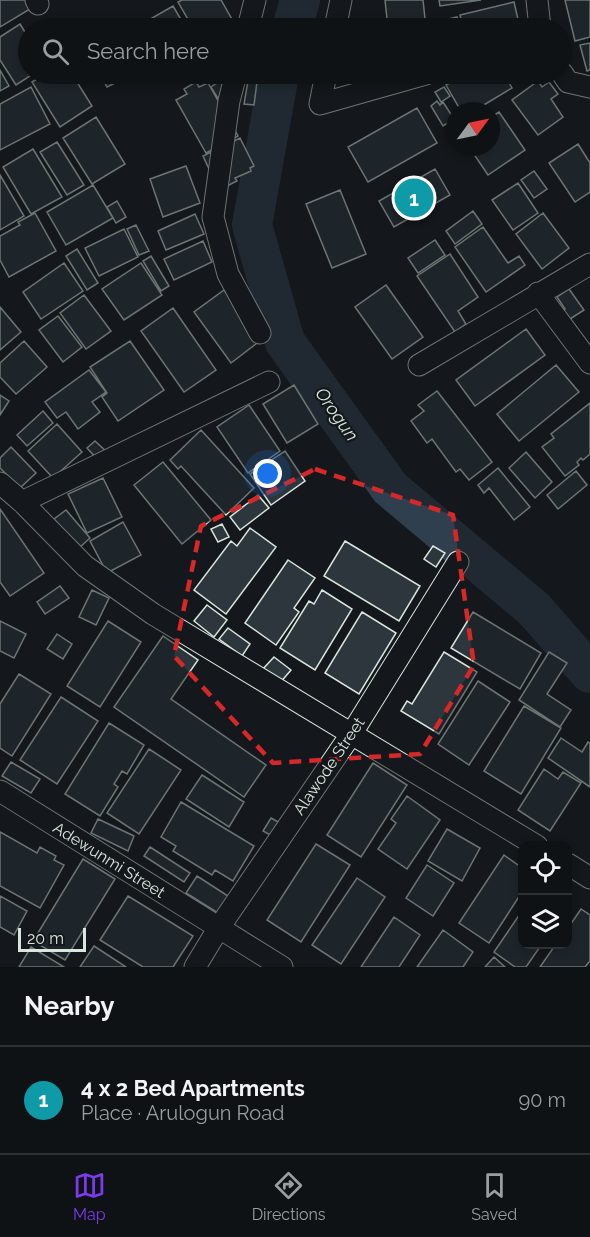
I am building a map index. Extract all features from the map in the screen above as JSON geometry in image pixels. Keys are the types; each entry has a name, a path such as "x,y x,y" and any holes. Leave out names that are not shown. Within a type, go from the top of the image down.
{"street":[{"path":"250,18 255,0"},
{"path":"337,18 341,0"},
{"path":"537,0 539,18"},
{"path":"572,83 590,87"},
{"path":"233,84 213,217 228,274 261,333"},
{"path":"324,84 320,105 392,84"},
{"path":"419,364 590,264"},
{"path":"538,293 590,363"},
{"path":"22,502 269,382"},
{"path":"0,483 85,566 153,614 529,841"},
{"name":"Alawode Street","path":"195,967 218,929 352,733 459,562"},
{"name":"Adewunmi Street","path":"0,791 282,967"},
{"path":"572,867 590,878"}],"highlighted area":[{"path":"315,469 453,515 474,665 420,754 273,763 174,656 201,526"}],"building":[{"path":"0,0 25,0 30,9 0,27"},
{"path":"182,0 221,0 231,18 187,18 178,2"},
{"path":"385,0 423,0 425,18 387,18"},
{"path":"439,0 481,0 440,6"},
{"path":"565,0 590,0 590,37 575,41 572,18 569,18"},
{"path":"514,2 518,18 461,18 460,15"},
{"path":"173,6 180,18 152,18"},
{"path":"18,25 18,84 16,85 0,60 0,37"},
{"path":"590,43 590,70 587,71 580,45"},
{"path":"0,70 9,86 0,91"},
{"path":"33,84 78,84 92,106 60,127"},
{"path":"193,84 197,84 199,87 209,84 238,136 206,153 176,100 187,94 184,89"},
{"path":"222,84 233,102 223,107 211,87"},
{"path":"247,84 257,84 254,105 244,104"},
{"path":"448,84 510,84 512,88 489,102 456,102 446,85"},
{"path":"534,84 540,84 542,87 550,84 558,94 551,99 563,117 538,135 512,100"},
{"path":"31,87 50,124 0,150 0,104"},
{"path":"444,87 450,96 441,102 435,92"},
{"path":"437,101 440,105 443,102 446,107 446,124 443,126 431,106"},
{"path":"417,108 437,143 368,182 348,147"},
{"path":"500,113 525,150 488,175 475,156 500,156"},
{"path":"96,117 125,164 92,184 63,138"},
{"path":"240,138 254,166 250,168 251,171 235,178 237,181 219,190 203,156"},
{"path":"57,142 84,185 67,195 40,152"},
{"path":"578,144 590,163 590,192 575,202 549,163"},
{"path":"33,149 62,197 31,214 3,167"},
{"path":"186,166 200,203 163,217 150,179"},
{"path":"435,169 450,195 394,227 379,201"},
{"path":"534,171 547,189 534,198 521,180"},
{"path":"0,175 24,216 0,230"},
{"path":"518,183 538,213 513,230 492,200"},
{"path":"93,185 113,218 66,245 47,212"},
{"path":"340,190 366,254 332,268 306,204"},
{"path":"117,201 126,217 116,223 107,207"},
{"path":"473,211 482,224 455,244 446,231"},
{"path":"35,213 56,251 9,277 0,260 0,236 20,225 18,222"},
{"path":"543,213 569,248 542,269 516,234"},
{"path":"195,214 204,234 166,250 158,231"},
{"path":"136,225 149,251 139,255 127,229"},
{"path":"483,227 508,263 519,256 525,265 486,292 455,247"},
{"path":"124,229 138,257 99,276 85,248"},
{"path":"435,240 445,255 418,273 408,258"},
{"path":"203,241 212,262 174,280 164,259"},
{"path":"77,249 98,283 87,290 66,256"},
{"path":"450,254 478,297 458,311 466,324 455,332 417,276"},
{"path":"151,256 169,286 161,291 143,261"},
{"path":"64,263 83,291 41,319 23,292"},
{"path":"141,263 162,295 124,320 102,289"},
{"path":"386,285 423,337 392,359 355,307"},
{"path":"569,289 584,310 564,323 558,313 565,309 557,297"},
{"path":"224,290 261,340 231,363 194,312"},
{"path":"84,295 111,331 86,349 60,313"},
{"path":"0,307 21,332 0,350"},
{"path":"173,308 216,370 184,392 141,331"},
{"path":"58,316 82,347 63,362 39,330"},
{"path":"526,329 545,355 475,406 456,380"},
{"path":"24,341 47,367 16,394 0,377 0,363"},
{"path":"130,341 164,390 118,421 102,397 107,393 90,367"},
{"path":"556,365 579,392 519,441 497,414"},
{"path":"89,370 106,392 92,402 100,412 78,429 66,412 57,418 45,402"},
{"path":"294,385 318,424 287,443 263,404"},
{"path":"437,391 492,462 469,480 460,469 456,472 432,439 427,443 411,421 424,411 418,405"},
{"path":"0,395 9,401 0,415"},
{"path":"590,403 590,454 583,460 581,458 577,462 579,465 565,476 542,447 554,438 551,434"},
{"path":"249,405 280,451 248,473 217,427"},
{"path":"43,411 53,423 27,446 17,435"},
{"path":"57,424 82,452 53,478 28,451"},
{"path":"201,430 254,488 226,515 181,466 178,469 170,460"},
{"path":"95,441 109,454 100,462 87,448"},
{"path":"11,447 36,473 20,488 0,468 0,458"},
{"path":"285,451 305,481 271,505 250,474"},
{"path":"526,452 552,482 535,498 509,468"},
{"path":"163,462 211,520 182,544 134,485"},
{"path":"498,468 530,507 514,520 489,488 484,493 478,485"},
{"path":"576,471 587,485 558,509 547,495"},
{"path":"103,478 122,517 87,533 68,494"},
{"path":"258,495 269,508 240,530 230,517"},
{"path":"0,509 44,573 10,596 0,582"},
{"path":"66,510 90,538 79,548 54,519"},
{"path":"123,522 141,555 107,573 90,541"},
{"path":"222,524 229,537 218,542 211,529"},
{"path":"250,528 276,547 226,614 194,590 231,541 237,546"},
{"path":"345,541 420,586 399,621 324,576"},
{"path":"433,546 445,553 436,567 424,559"},
{"path":"288,560 315,578 294,608 299,612 276,645 245,623"},
{"path":"60,586 69,598 45,614 37,602"},
{"path":"92,590 109,598 96,625 79,617"},
{"path":"322,590 352,609 315,670 280,648 309,601 314,604"},
{"path":"207,605 227,620 214,637 194,621"},
{"path":"362,612 396,633 359,694 325,673"},
{"path":"473,612 541,653 520,689 451,648"},
{"path":"0,621 26,634 14,658 0,651"},
{"path":"108,621 141,642 100,707 67,686"},
{"path":"228,628 250,644 242,656 219,639"},
{"path":"57,634 72,644 63,659 47,649"},
{"path":"163,636 198,660 171,699 266,765 244,797 114,707"},
{"path":"444,652 477,672 439,734 401,711 407,701 412,704"},
{"path":"549,652 567,663 547,694 571,710 560,727 519,700"},
{"path":"274,657 291,670 279,684 262,670"},
{"path":"19,674 51,694 12,756 0,748 0,704"},
{"path":"478,681 510,702 469,765 438,744"},
{"path":"61,697 98,721 57,784 20,760"},
{"path":"524,706 561,728 521,794 484,771"},
{"path":"109,723 144,745 127,774 122,771 114,784 118,787 100,816 65,794"},
{"path":"561,738 582,752 588,742 590,743 590,787 548,758"},
{"path":"149,749 181,770 139,834 107,813"},
{"path":"11,762 40,779 31,793 2,776"},
{"path":"373,763 407,785 361,857 327,835"},
{"path":"544,769 558,779 563,772 581,783 550,831 518,810"},
{"path":"202,775 244,802 229,827 186,799"},
{"path":"407,796 440,820 407,869 378,849 396,823 391,819"},
{"path":"181,802 254,846 233,881 215,870 212,875 173,851 176,846 161,837"},
{"path":"271,818 280,823 272,836 263,831"},
{"path":"98,819 134,836 128,851 91,833"},
{"path":"447,829 480,848 462,881 428,861"},
{"path":"0,832 37,853 40,847 56,856 54,860 64,865 40,908 0,886"},
{"path":"316,844 350,865 301,942 267,920"},
{"path":"150,847 190,873 184,882 144,856"},
{"path":"504,855 518,865 518,898 489,943 459,923"},
{"path":"83,859 115,879 65,960 33,941"},
{"path":"427,865 454,883 433,916 406,898"},
{"path":"197,876 228,896 218,913 186,893"},
{"path":"357,878 385,897 341,964 312,945"},
{"path":"0,896 27,911 14,935 0,927"},
{"path":"128,896 193,936 173,967 143,967 100,940"},
{"path":"581,909 590,915 590,961 585,967 540,967 553,949 572,949 572,922"},
{"path":"394,917 420,935 399,967 361,967"},
{"path":"518,917 518,949 539,949 526,967 515,967 494,952"},
{"path":"443,930 473,952 463,967 417,967"},
{"path":"94,946 126,967 80,967"},
{"path":"31,947 64,967 19,967"},
{"path":"494,957 505,967 485,967"}],"waterway":[{"name":"Orogun","path":"295,18 300,0"},
{"name":"Orogun","path":"277,84 252,225 285,342 390,488 534,609 590,673"}],"place":[{"name":"4 x 2 Bed Apartments","path":"414,198"}]}
